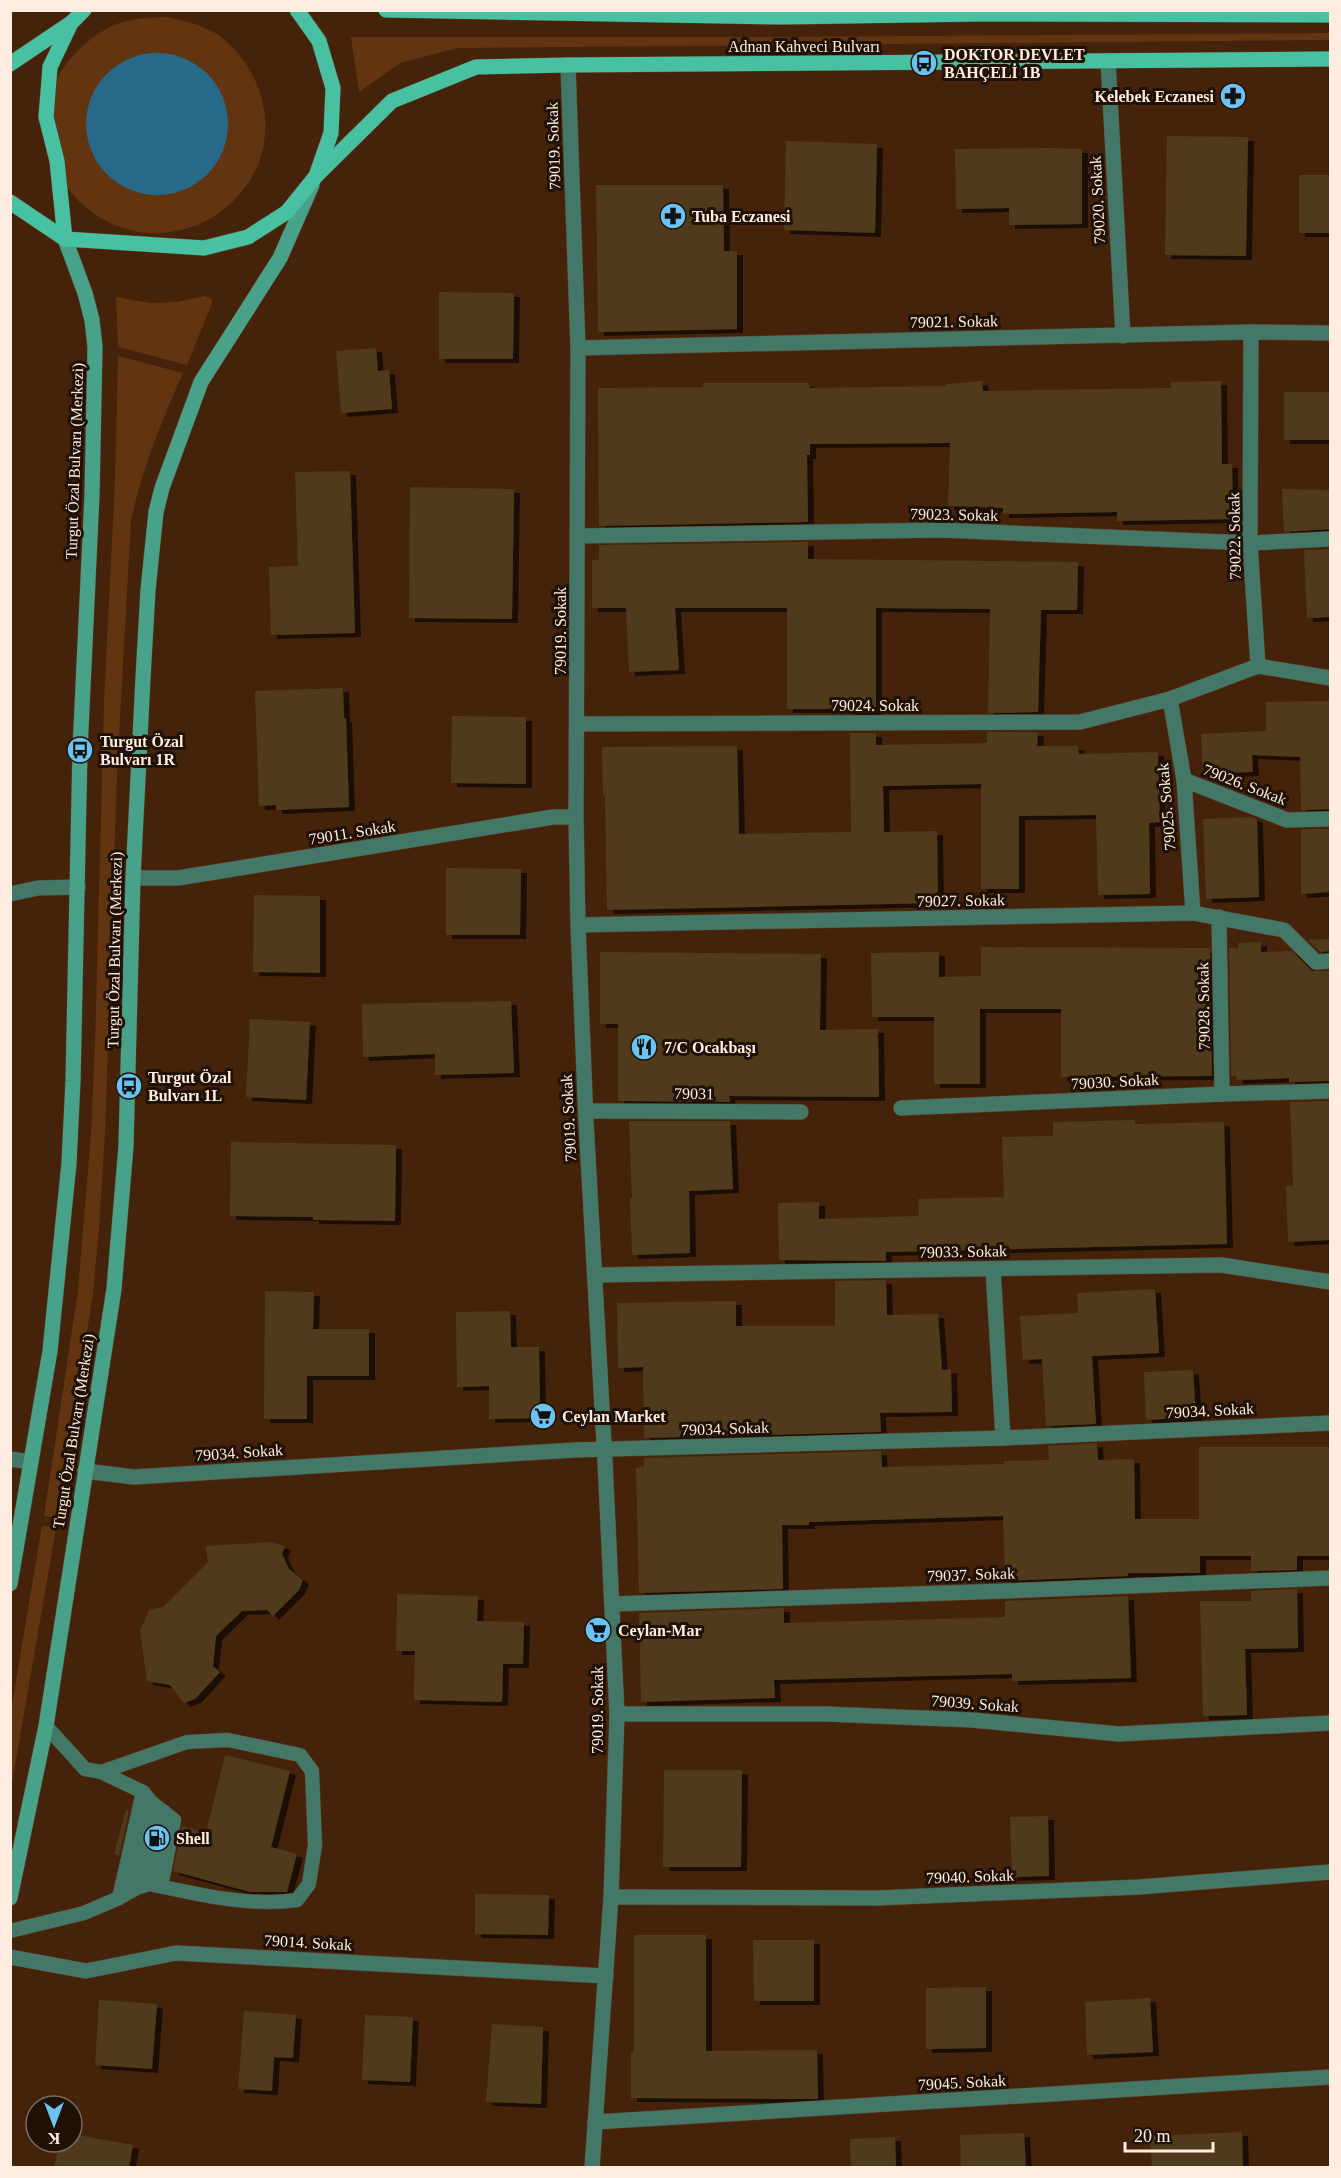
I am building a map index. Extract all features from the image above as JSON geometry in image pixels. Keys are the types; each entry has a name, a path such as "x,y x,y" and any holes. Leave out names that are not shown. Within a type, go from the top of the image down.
{"main road":[{"path":"10,64 84,10"},
{"path":"10,202 65,239 204,248 248,237 287,212 316,176 331,134 333,88 319,41 297,10"},
{"name":"Adnan Kahveci Bulvarı","path":"386,10 572,13 979,12 1330,15"},
{"path":"551,10 572,13"},
{"path":"65,239 57,161 46,117 50,67 74,17"},
{"name":"Adnan Kahveci Bulvarı","path":"316,176 392,101 476,67 1330,59"},
{"name":"Turgut Özal Bulvarı (Merkezi)","path":"10,1898 46,1726 114,1289 129,1086 133,878 148,590 156,512 162,488 201,382 280,258 316,176"},
{"name":"Turgut Özal Bulvarı (Merkezi)","path":"10,1584 50,1351 69,1163 80,750 92,495 95,347 92,320 85,293 65,239"}],"street":[{"name":"79020. Sokak","path":"1108,62 1123,336"},
{"name":"79019. Sokak","path":"568,65 578,348 576,817 578,925 617,1714 611,1897 592,2168"},
{"name":"79021. Sokak","path":"578,348 1251,332 1330,333"},
{"name":"79022. Sokak","path":"1251,332 1250,543 1258,666"},
{"name":"79023. Sokak","path":"577,536 940,530 1250,543 1330,539"},
{"path":"1258,666 1330,678"},
{"name":"79024. Sokak","path":"578,724 1080,722 1170,699 1258,666"},
{"name":"79025. Sokak","path":"1170,699 1184,780 1193,913"},
{"name":"79026. Sokak","path":"1184,780 1287,820 1330,819"},
{"name":"79011. Sokak","path":"133,878 178,878 553,817 576,817"},
{"path":"10,894 38,888 78,887"},
{"name":"79027. Sokak","path":"578,925 1193,913 1284,930 1316,962 1330,961"},
{"name":"79028. Sokak","path":"1219,917 1222,1094"},
{"name":"79030. Sokak","path":"901,1108 1330,1091"},
{"name":"79031","path":"586,1111 801,1113"},
{"name":"79033. Sokak","path":"595,1275 1221,1265 1330,1282"},
{"path":"993,1269 1003,1438"},
{"name":"79034. Sokak","path":"85,1471 134,1477 605,1449 1003,1438 1330,1423"},
{"path":"10,1459 31,1462"},
{"name":"79037. Sokak","path":"612,1604 994,1592 1330,1578"},
{"name":"79039. Sokak","path":"617,1714 826,1714 972,1720 1119,1734 1330,1723"},
{"name":"79040. Sokak","path":"611,1897 878,1898 1139,1887 1330,1872"},
{"name":"79014. Sokak","path":"10,1957 86,1971 176,1953 606,1976"},
{"name":"79045. Sokak","path":"595,2122 1330,2077"}],"lane":[{"path":"46,1726 85,1769 101,1772 148,1798 164,1812 149,1884"},
{"path":"10,1931 84,1914 149,1884 220,1899 272,1904 297,1900 309,1884 315,1845 312,1772 300,1755 228,1740 188,1742 101,1772"},
{"path":"135,1889 148,1798"},
{"path":"119,1898 148,1798"}],"shaded area":[{"path":"166,17 208,29 221,37 238,53 251,72 260,93 265,114 265,136 261,157 251,178 237,197 221,212 183,230 161,233 142,232 105,221 75,197 64,182 55,165 50,146 52,97 58,78 69,60 91,39 122,22","holes":["181,57 205,72 220,93 227,111 102,169 92,154 87,136"]},
{"path":"1330,33 1330,40 457,48 400,63 359,92 351,37 779,37"},
{"path":"205,296 212,299 212,303 187,365 118,347 116,297 150,303 177,302"},
{"path":"118,356 183,373 153,446 131,521 117,774 105,1135 99,1229 93,1293 58,1518 44,1516 78,1291 91,1134 104,703 115,481"},
{"path":"42,1526 56,1528 11,1789 11,1711"}],"water":[{"path":"157,53 184,59 207,74 222,97 228,124 222,151 207,174 184,189 157,195 130,189 107,174 92,151 86,124 92,97 107,74 130,59"}],"building":[{"path":"1167,136 1248,137 1246,256 1165,255"},
{"path":"786,141 877,144 875,233 784,230"},
{"path":"955,149 1082,149 1082,224 1009,225 1009,208 956,209"},
{"path":"1299,175 1330,175 1330,233 1299,233"},
{"path":"596,185 723,185 724,251 737,251 737,329 598,332"},
{"path":"439,292 514,293 513,359 439,359"},
{"path":"376,348 378,371 389,370 392,409 341,413 336,351"},
{"path":"982,381 983,391 1171,388 1171,382 1221,381 1222,464 1232,464 1233,519 1117,521 1117,512 1003,514 1003,508 948,506 950,443 810,444 810,455 807,455 808,522 599,526 598,388 703,387 703,383 809,383 810,388 946,386 946,384"},
{"path":"1284,392 1330,392 1330,440 1284,440"},
{"path":"350,471 355,633 271,635 269,567 298,566 295,472"},
{"path":"410,487 514,489 512,619 409,618"},
{"path":"1282,489 1330,490 1330,529 1284,532"},
{"path":"808,542 808,559 1078,562 1077,610 1041,610 1038,712 988,713 990,609 876,608 876,713 849,713 849,709 787,709 787,608 675,608 679,670 629,672 626,608 592,608 592,560 599,560 599,545"},
{"path":"1330,549 1330,617 1307,618 1304,550"},
{"path":"343,688 349,807 276,810 276,805 259,806 255,691"},
{"path":"1330,701 1330,809 1301,810 1300,757 1252,755 1253,772 1203,774 1201,734 1266,731 1266,702"},
{"path":"452,716 526,717 526,784 451,783"},
{"path":"987,732 1038,732 1037,746 1078,746 1079,754 1158,752 1160,822 1149,823 1150,894 1098,895 1096,815 1019,816 1019,889 981,889 981,784 883,786 884,832 937,831 938,903 607,910 602,747 737,746 739,834 851,832 850,733 876,733 876,745 987,743"},
{"path":"1252,817 1257,819 1259,897 1206,899 1203,819"},
{"path":"1301,829 1330,829 1330,892 1301,894"},
{"path":"446,868 521,869 520,935 446,935"},
{"path":"254,895 320,896 320,973 253,972"},
{"path":"1330,939 1330,951 1320,952 1308,940"},
{"path":"1261,942 1261,952 1292,951 1312,971 1330,971 1330,1081 1289,1082 1289,1078 1237,1080 1236,1076 1231,1076 1229,948 1238,948 1238,943"},
{"path":"981,947 1210,948 1212,1076 1061,1077 1061,1009 980,1009 980,1084 934,1084 934,1017 872,1017 871,953 939,952 939,977 981,976"},
{"path":"600,952 821,954 820,1030 878,1029 879,1097 729,1096 730,1102 618,1101 618,1024 600,1024"},
{"path":"511,1001 514,1073 435,1075 435,1054 363,1057 362,1004"},
{"path":"250,1019 310,1022 306,1100 246,1097"},
{"path":"1330,1101 1330,1240 1288,1242 1286,1186 1293,1186 1290,1102"},
{"path":"1135,1120 1135,1124 1224,1122 1227,1244 886,1252 886,1261 779,1260 778,1203 819,1202 819,1219 919,1216 918,1199 1004,1197 1002,1137 1053,1136 1053,1122"},
{"path":"629,1121 730,1121 733,1189 689,1191 690,1253 632,1255"},
{"path":"231,1142 396,1145 395,1221 230,1216"},
{"path":"886,1280 887,1315 938,1314 942,1370 951,1369 952,1412 880,1413 881,1432 644,1438 643,1367 618,1368 617,1303 736,1301 736,1326 835,1326 835,1281"},
{"path":"1155,1289 1159,1353 1092,1356 1096,1424 1046,1426 1042,1359 1023,1360 1020,1316 1078,1313 1077,1293"},
{"path":"265,1291 314,1292 313,1329 369,1329 369,1376 307,1376 307,1419 264,1419"},
{"path":"510,1311 511,1347 539,1347 540,1418 489,1419 489,1386 457,1387 456,1312"},
{"path":"1193,1370 1196,1417 1146,1420 1144,1372"},
{"path":"1097,1443 1098,1460 1134,1459 1135,1519 1199,1519 1199,1447 1330,1447 1330,1556 1297,1556 1297,1570 1251,1571 1251,1556 1200,1556 1200,1573 1128,1573 1128,1576 1005,1581 1003,1516 809,1522 809,1525 782,1525 783,1589 639,1593 636,1468 644,1467 644,1458 881,1451 882,1467 1004,1464 1004,1461 1049,1460 1048,1446"},
{"path":"271,1542 285,1546 282,1554 289,1569 303,1580 299,1590 273,1616 267,1610 242,1611 216,1636 213,1666 220,1672 195,1699 184,1703 170,1685 147,1681 140,1631 149,1610 163,1607 208,1562 206,1546"},
{"path":"1297,1589 1298,1648 1245,1649 1247,1715 1203,1716 1200,1601 1251,1601 1251,1591"},
{"path":"397,1594 478,1596 477,1621 524,1622 523,1664 503,1664 502,1702 414,1700 415,1651 396,1651"},
{"path":"1128,1596 1131,1678 1012,1681 1012,1674 774,1680 775,1698 641,1702 639,1613 784,1608 784,1623 1005,1617 1005,1601"},
{"path":"225,1755 290,1771 271,1847 297,1854 287,1892 250,1892 173,1871 182,1826 206,1833"},
{"path":"664,1770 742,1770 741,1867 663,1867"},
{"path":"126,1810 129,1811 119,1856 114,1854"},
{"path":"1048,1816 1049,1876 1012,1877 1010,1817"},
{"path":"475,1894 549,1895 548,1935 475,1934"},
{"path":"634,1935 706,1935 706,2051 817,2050 818,2099 631,2098 631,2052 634,2052"},
{"path":"753,1940 814,1940 814,2001 754,2001"},
{"path":"986,1987 986,2048 926,2049 926,1988"},
{"path":"1150,1998 1153,2052 1087,2055 1085,2002"},
{"path":"99,2000 157,2004 152,2069 95,2065"},
{"path":"244,2011 296,2015 293,2058 274,2057 272,2091 238,2089"},
{"path":"365,2015 413,2017 410,2082 362,2080"},
{"path":"492,2024 543,2027 541,2104 486,2102"},
{"path":"1242,2132 1243,2168 1152,2168 1150,2136"},
{"path":"1024,2133 1026,2168 961,2168 960,2135"},
{"path":"84,2136 133,2145 129,2168 54,2168 57,2154 84,2154"},
{"path":"895,2137 896,2168 851,2168 850,2139"}],"place":[{"name":"DOKTOR DEVLET BAHÇELİ 1B","path":"924,63"},
{"name":"Kelebek Eczanesi","path":"1233,96"},
{"name":"Tuba Eczanesi","path":"673,216"},
{"name":"Turgut Özal Bulvarı 1R","path":"80,750"},
{"name":"7/C Ocakbaşı","path":"644,1047"},
{"name":"Turgut Özal Bulvarı 1L","path":"129,1086"},
{"name":"Ceylan Market","path":"543,1416"},
{"name":"Ceylan-Mar","path":"598,1630"},
{"name":"Shell","path":"157,1838"}]}
